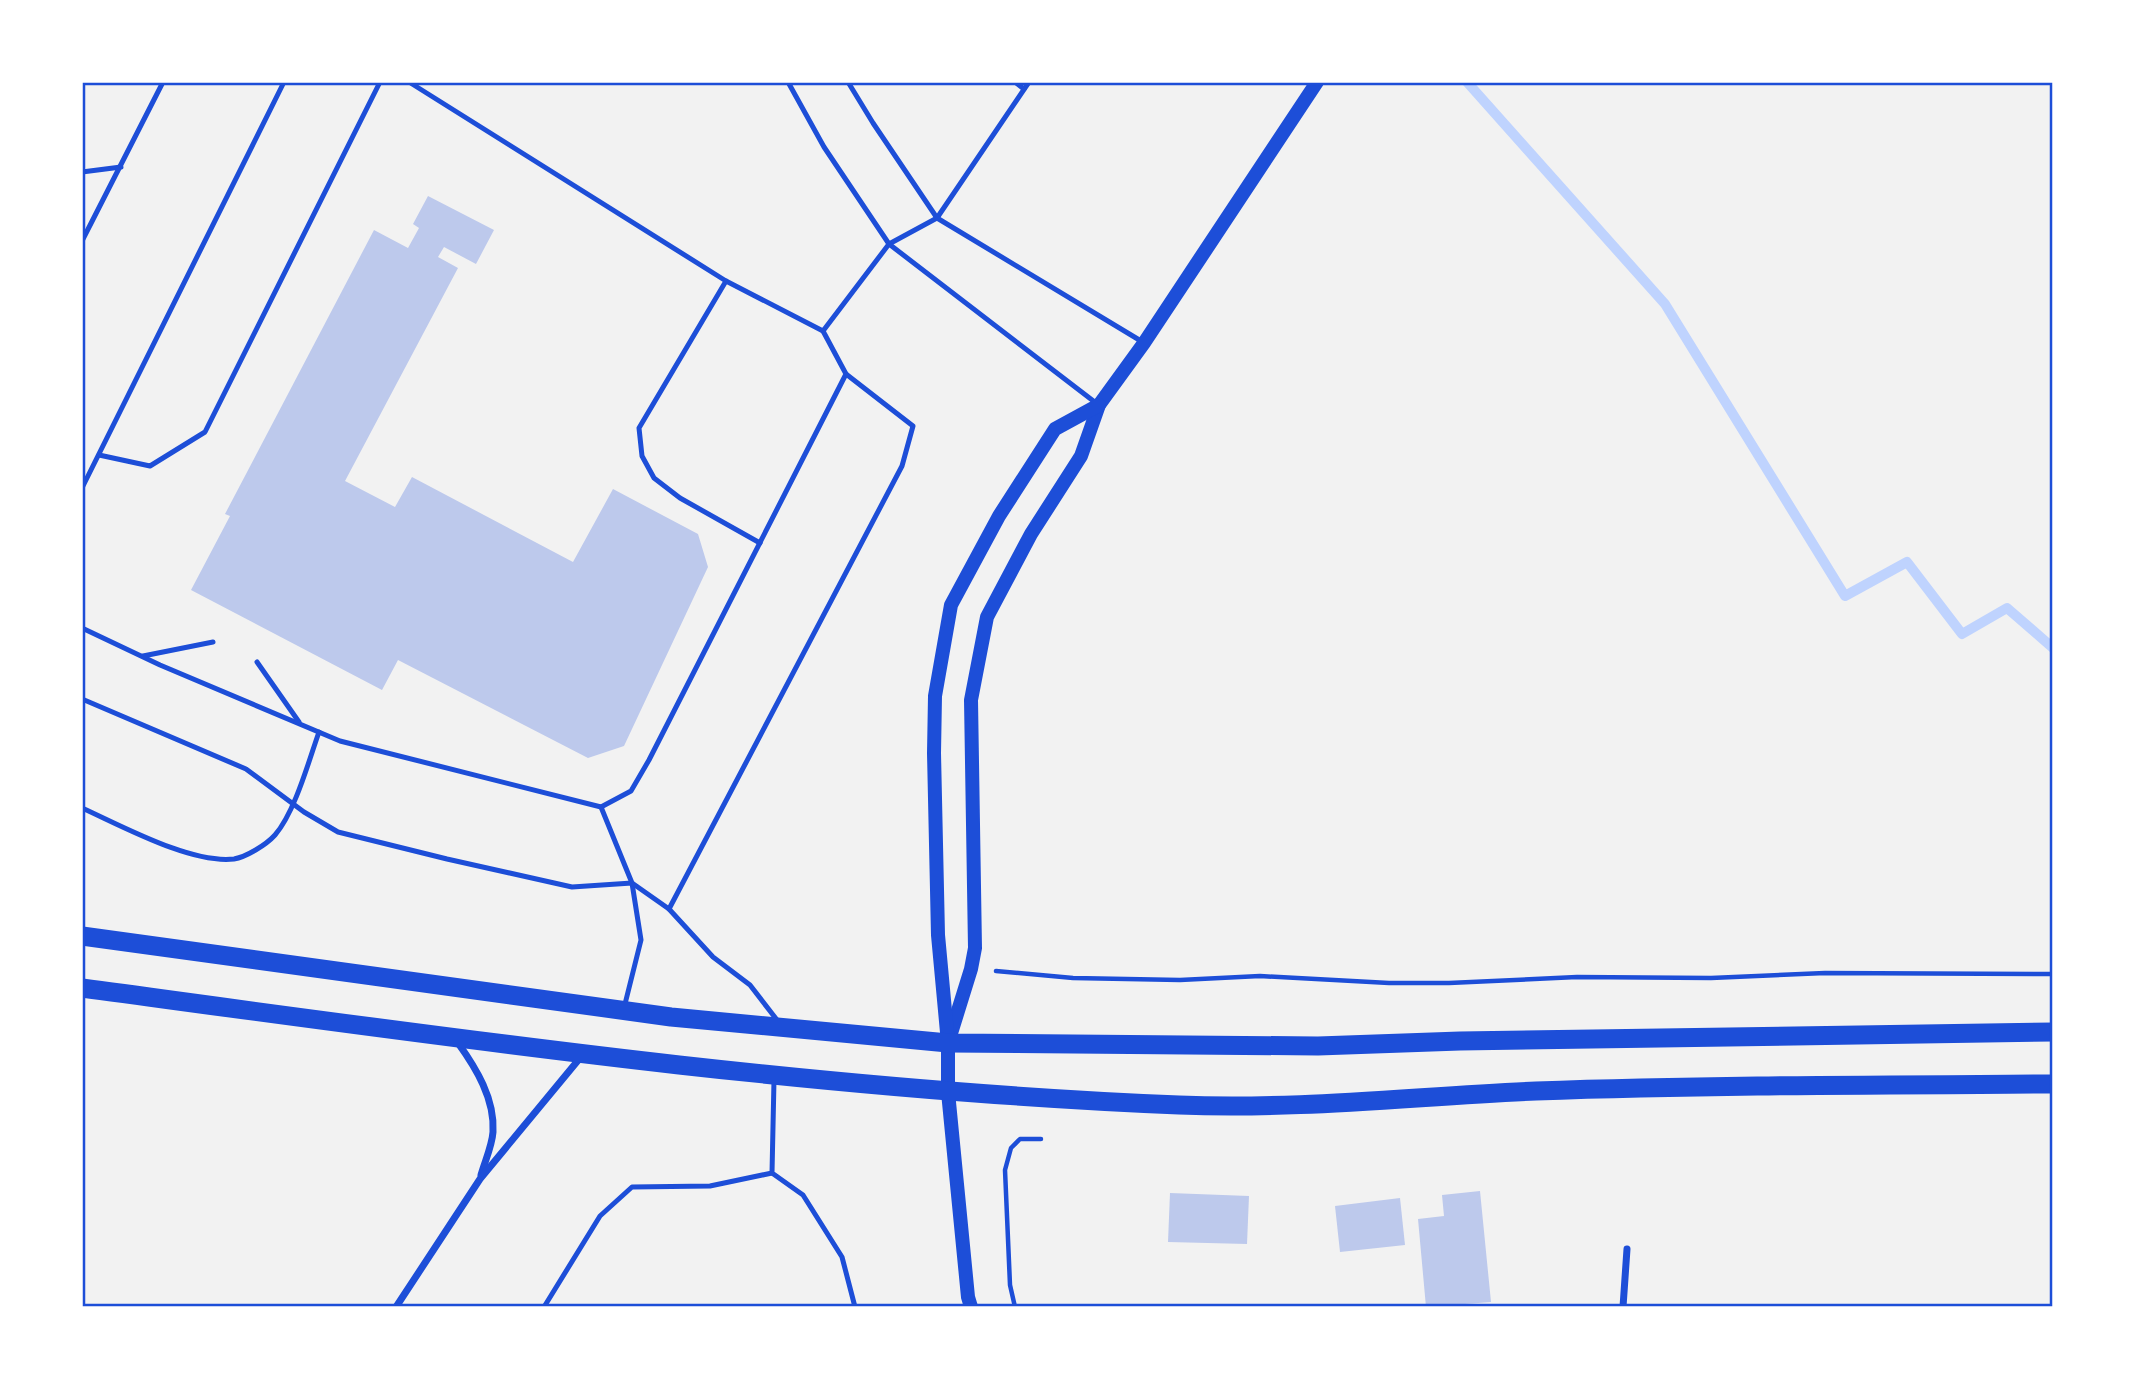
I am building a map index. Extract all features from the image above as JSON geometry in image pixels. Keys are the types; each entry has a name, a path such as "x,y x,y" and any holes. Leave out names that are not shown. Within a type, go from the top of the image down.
{"highway":[{"path":"82,936 623,1011 948,1043 1318,1046 1460,1041 2053,1032"},
{"path":"82,988 583,1054 948,1092 1185,1106 1336,1105 1461,1094 1668,1086 2053,1084"}],"main road":[{"path":"948,1043 975,948 971,700 987,617 1031,534 1081,456 1099,405 1144,343 1317,82"},
{"path":"967,1306 948,1092 948,1043 938,935 935,696 951,605 999,516 1055,429 1099,405"}],"street":[{"path":"454,1037 477,1072 492,1110 493,1134 480,1179"},
{"path":"396,1307 480,1179 583,1054"},
{"path":"1623,1307 1627,1249"}],"lane":[{"path":"82,241 163,82"},
{"path":"82,488 284,82"},
{"path":"99,455 150,466 205,432 380,82"},
{"path":"409,82 726,281 823,331 846,374 913,426 902,466 669,909"},
{"path":"788,82 824,147 889,244 1099,405"},
{"path":"848,82 937,218 1144,343"},
{"path":"1015,82 1024,89"},
{"path":"823,331 889,244 937,218 1029,82"},
{"path":"82,172 121,167"},
{"path":"726,281 639,428 642,456 654,478 680,498 760,543"},
{"path":"82,628 160,665 340,741 601,807 631,791 649,760 846,374"},
{"path":"142,656 212,642"},
{"path":"257,662 301,724"},
{"path":"82,699 246,768 338,832 572,887 632,883 669,909 713,957 750,985 782,1027"},
{"path":"82,808 176,850 218,859 236,859 252,852 275,835 293,803 319,732"},
{"path":"601,807 632,883 640,940 623,1011"},
{"path":"772,1173 774,1074"},
{"path":"544,1307 600,1216 632,1187 710,1186 772,1173 803,1195 810,1205 842,1257 855,1307"}],"path":[{"path":"971,969 1073,978 1180,980 1260,976 1389,983 1577,977 1711,978 1825,973 2053,974"},
{"path":"1015,1307 1010,1285 1005,1170 1011,1148 1020,1139 1041,1139"}],"building":[{"path":"428,196 494,230 476,264 444,247 438,257 458,268 345,481 395,507 412,477 573,562 613,489 698,534 708,567 624,746 588,758 398,660 382,690 191,590 230,516 225,514 374,230 408,248 419,228 413,224"},
{"path":"1480,1191 1491,1302 1426,1307 1418,1219 1444,1216 1442,1195"},
{"path":"1170,1193 1249,1196 1247,1244 1168,1242"},
{"path":"1400,1198 1405,1245 1340,1252 1335,1206"}],"waterway":[{"path":"1467,82 1665,304 1845,596 1907,562 1962,634 2007,608 2053,648"}]}
